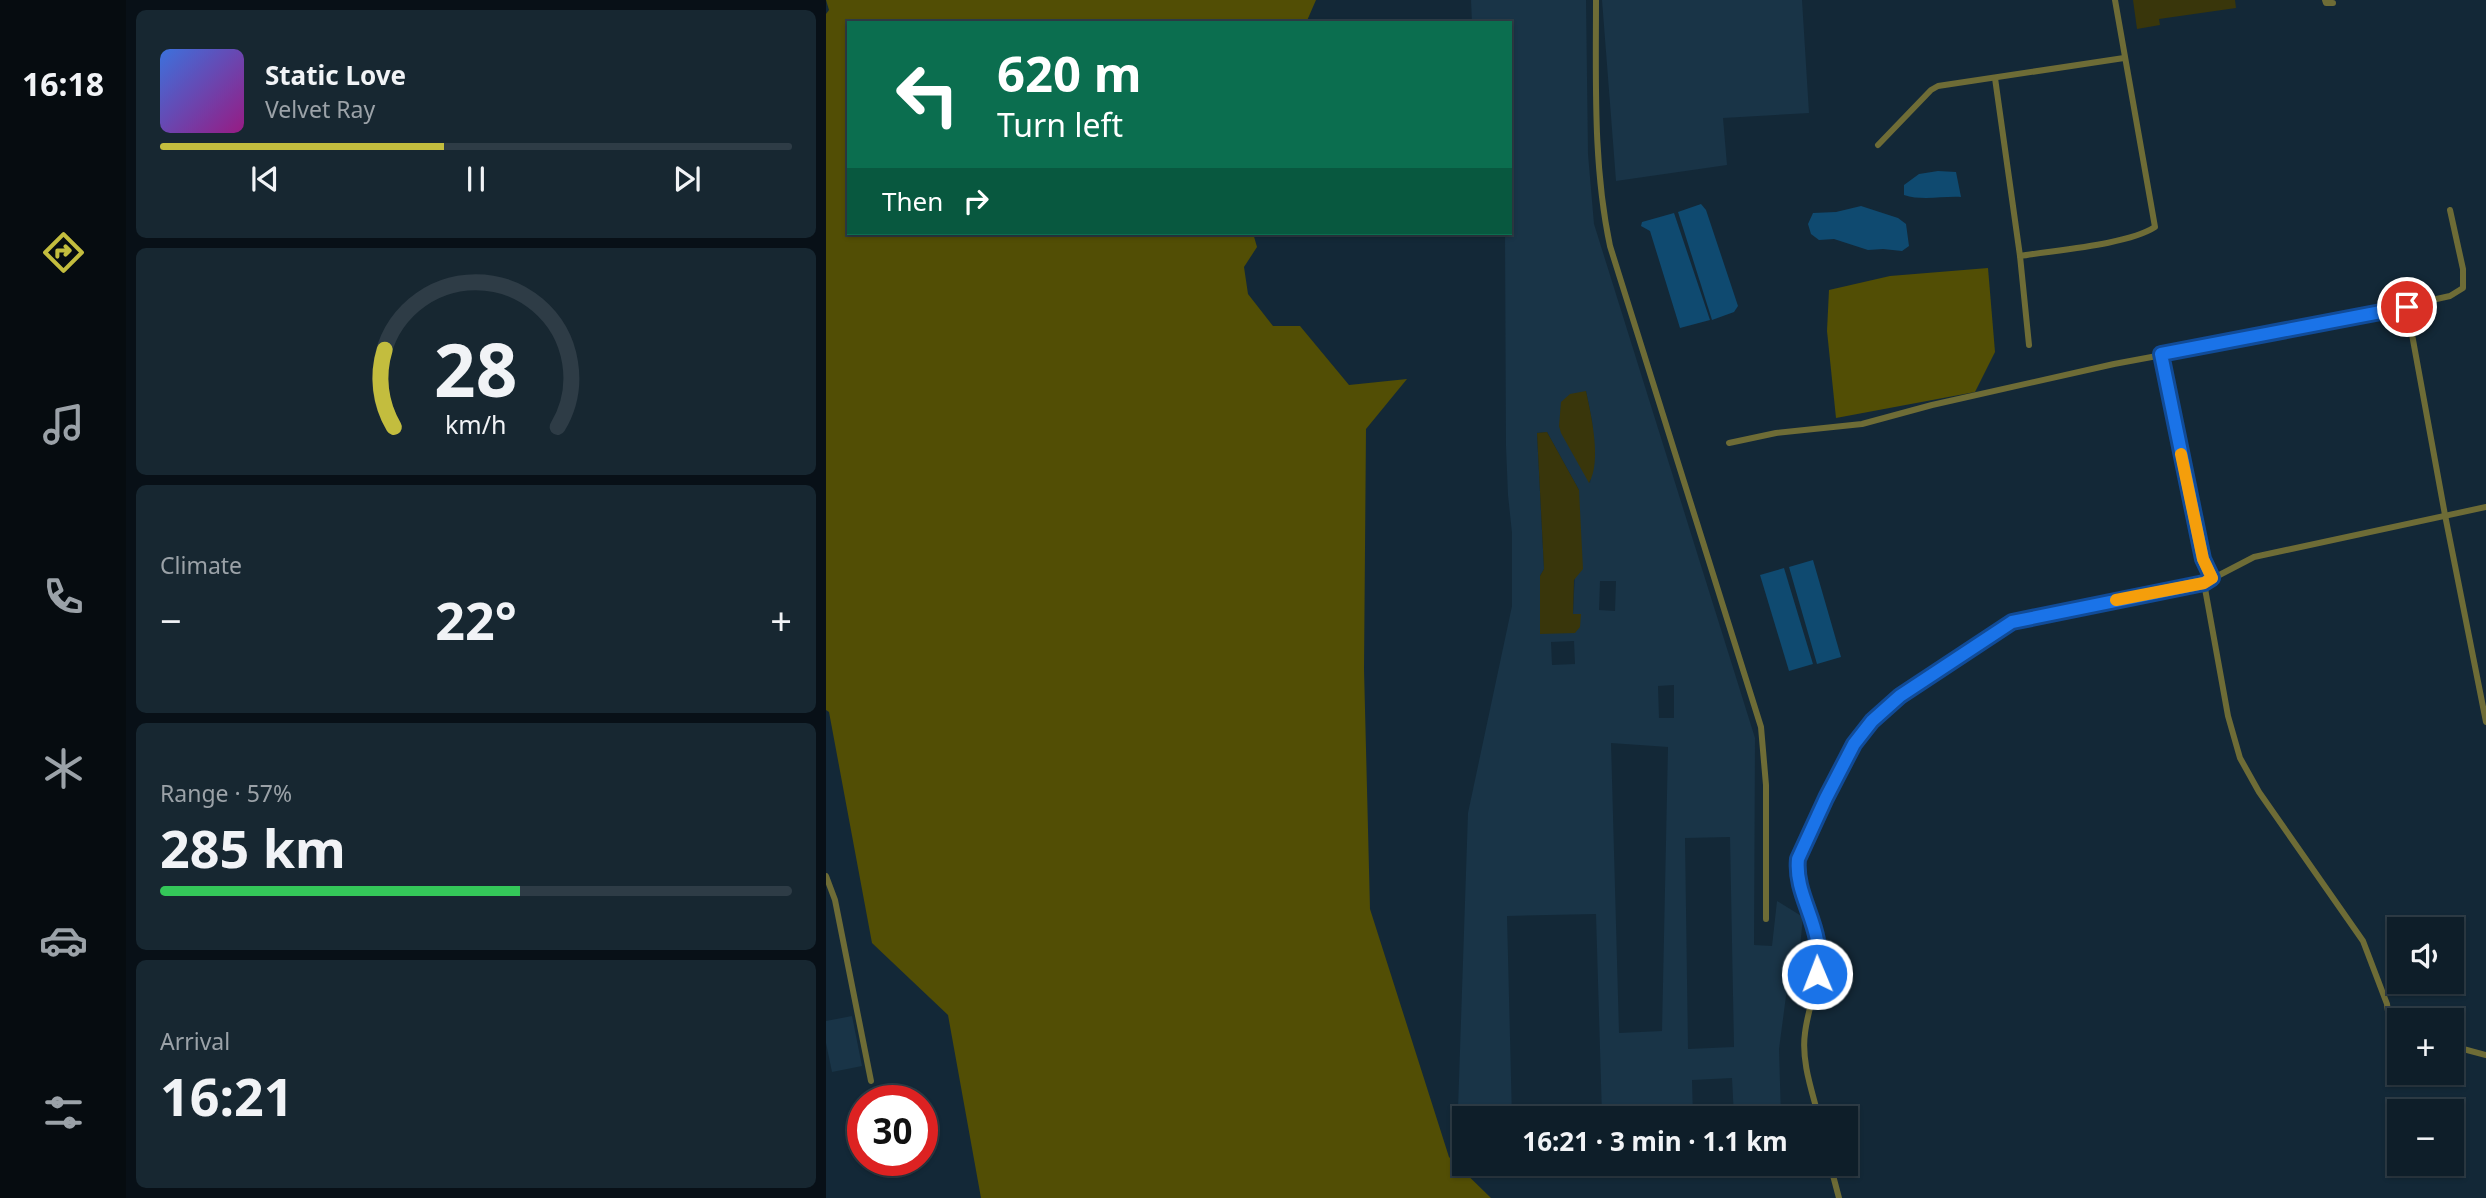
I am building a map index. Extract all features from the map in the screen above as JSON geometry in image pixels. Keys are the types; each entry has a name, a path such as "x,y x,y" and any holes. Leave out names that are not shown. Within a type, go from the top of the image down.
{"street":[{"path":"1596,0 1596,142 1603,212 1610,246 1759,716 1766,785 1766,919"},
{"path":"2020,256 2124,240 2155,227 2115,0"},
{"path":"2325,0 2326,3 2333,3"},
{"path":"1878,145 1931,90 1946,84 2124,58"},
{"path":"1995,78 2020,256 2029,345"},
{"path":"1729,443 1776,433 1862,424 1932,405 2161,354 2294,330 2450,296 2463,288 2463,269 2450,210"},
{"path":"2407,307 2486,722"},
{"path":"2161,354 2203,559 2212,578"},
{"path":"1816,1106 1804,1051 1819,956 1818,941 1797,873 1803,848 1854,744 1872,721 1900,696 2012,622 2204,583 2254,557 2486,507"},
{"path":"2204,583 2230,726 2239,758 2282,826 2363,942 2388,1008"},
{"path":"826,876 838,914 871,1081"},
{"path":"2464,1049 2486,1055"},
{"path":"1833,1176 1839,1198"}],"shaded area":[{"path":"826,0 1316,0 1307,21 847,21 847,235 1254,235 1257,247 1244,267 1248,294 1273,326 1300,326 1349,385 1407,379 1366,429 1364,669 1370,909 1452,1160 1452,1176 1468,1176 1491,1198 981,1198 948,1015 872,943 829,712 826,710 826,14 829,10"},
{"path":"1471,0 1586,0 1588,154 1594,224 1755,738 1754,945 1772,946 1777,901 1803,917 1800,947 1786,996 1779,1049 1781,1106 1733,1106 1732,1078 1692,1080 1693,1106 1602,1106 1596,914 1507,916 1512,1106 1458,1106 1468,813 1512,606 1512,533 1508,495 1505,235 1512,235 1512,21 1472,21","holes":["1586,391 1594,452 1590,483 1559,426","1547,432 1579,490 1573,614 1580,614 1540,634 1540,576 1544,569 1537,433","1600,581 1616,581 1615,611 1599,610","1574,641 1575,664 1552,665 1551,642","1674,685 1674,718 1659,718 1658,686","1611,743 1668,747 1662,1031 1619,1033","1730,837 1734,1047 1688,1049 1685,838"]},
{"path":"1602,0 1802,0 1809,113 1723,118 1727,165 1616,181"},
{"path":"2133,0 2235,0 2236,8 2159,19 2160,25 2137,29"},
{"path":"1988,268 1995,352 1975,392 1836,418 1827,331 1829,290 1890,276"},
{"path":"1586,391 1595,451 1593,474 1589,483 1559,426 1561,402 1570,394"},
{"path":"1547,432 1579,490 1583,569 1574,580 1573,614 1581,614 1580,627 1575,633 1540,634 1540,576 1544,569 1537,433"},
{"path":"852,1016 862,1066 832,1072 826,1043 826,1021"}],"water":[{"path":"1956,172 1961,197 1925,198 1904,195 1904,185 1919,174"},
{"path":"1701,204 1706,210 1738,306 1734,312 1712,320 1678,212"},
{"path":"1861,206 1898,218 1906,224 1909,246 1902,251 1868,250 1834,239 1819,240 1811,234 1808,224 1813,213 1836,212"},
{"path":"1674,213 1710,320 1680,328 1650,231 1641,226 1642,222"},
{"path":"1813,560 1841,657 1817,664 1789,567"},
{"path":"1784,568 1813,664 1789,671 1760,575"}],"slow traffic":[{"path":"2116,600 2204,583 2212,578 2203,559 2181,454"}],"route":[{"path":"1817,974 1818,941 1800,886 1798,859 1840,770 1854,744 1872,721 1900,696 2012,622 2204,583 2212,578 2203,559 2161,354 2407,307"}]}
